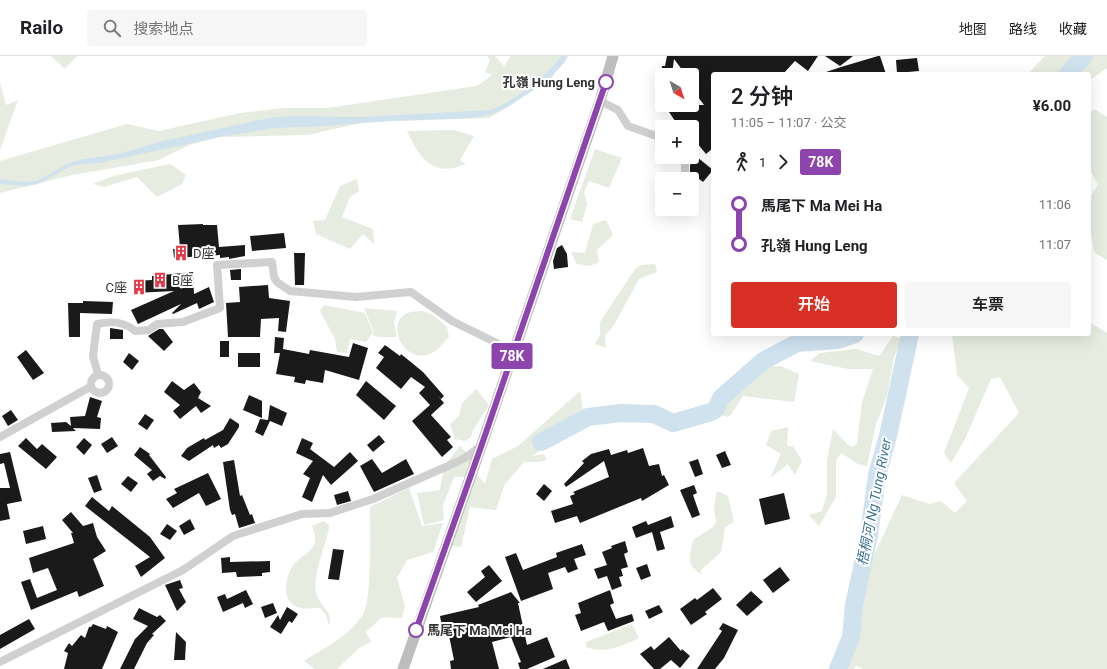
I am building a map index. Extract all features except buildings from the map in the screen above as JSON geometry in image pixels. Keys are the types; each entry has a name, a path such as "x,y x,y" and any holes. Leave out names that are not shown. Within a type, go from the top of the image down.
{"main road":[{"path":"402,669 482,444 600,101 613,56"}],"street":[{"path":"600,101 618,110 628,126 655,136"},
{"path":"98,375 93,356 97,324 111,322 128,324 135,330 149,330 157,324 183,322 220,308 217,265 225,264 272,262 274,277 277,282 290,291 300,293 356,296 411,292 452,321 514,350"},
{"path":"98,375 104,376 110,381 108,388 103,393 97,393 90,387 89,382 98,375"},
{"path":"0,437 90,387"},
{"path":"0,662 183,570 233,536 302,514 330,513 373,499 457,462 468,456 482,444"}],"shaded area":[{"path":"51,56 77,56 65,69"},
{"path":"487,56 495,56 504,66 511,56 567,56 550,80 489,118 365,122 308,135 220,137 189,145 159,160 72,175 0,193 0,161 127,124 159,131 240,113 285,108 327,108 477,86 492,75 485,72 490,60"},
{"path":"1045,56 1107,56 1107,69 1091,80 1091,72 1030,72"},
{"path":"0,83 6,105 18,100 0,150"},
{"path":"1094,109 1107,117 1107,260 1094,252 1091,234 1091,195 1098,185 1091,172 1091,111"},
{"path":"453,130 474,136 460,160 466,164 455,168 445,169 436,167 423,157 417,150 407,131"},
{"path":"595,149 622,158 609,188 589,181 584,192 587,204 582,222 570,219"},
{"path":"170,164 186,175 182,184 157,197 137,177 104,187 93,184 113,176"},
{"path":"357,179 359,191 350,197 342,217 373,229 374,244 363,234 350,249 316,234 313,221 325,220 340,186"},
{"path":"606,220 613,235 597,250 599,262 590,266 577,264 571,252 585,253 593,224"},
{"path":"655,264 657,272 639,279 614,325 605,336 606,348 595,344 600,335 600,322 635,269 641,265"},
{"path":"324,305 365,313 373,332 366,342 350,339 347,353 337,352 335,339 320,311"},
{"path":"364,308 397,311 394,323 397,337 379,337 372,335 374,332"},
{"path":"423,311 433,315 447,327 449,337 439,348 430,354 417,355 409,352 403,346 399,338 399,322 403,316 412,312"},
{"path":"1091,323 1107,333 1107,669 863,669 856,665 854,669 833,669 856,613 875,553 902,495 929,504 941,501 955,513 967,501 954,483 1019,413 1000,377 991,379 965,439 951,463 944,453 969,388 957,375 952,336 1091,336"},
{"path":"893,336 902,339 894,357 887,396 876,424 867,466 858,464 841,453 836,460 836,497 819,526 809,515 822,511 827,494 827,460 833,429 848,445 853,447 857,443 862,402 873,369 848,369 810,361 820,353 856,349 879,356"},
{"path":"781,366 799,374 794,402 743,396 731,415 727,417 717,413 729,393 736,396 766,367"},
{"path":"476,389 489,405 473,430 471,437 465,441 455,439 450,424 459,416 462,403"},
{"path":"580,391 583,409 593,424 566,434 532,456 544,454 547,460 539,462 524,462 505,484 496,510 470,507 461,547 446,545 476,473 485,484 492,459 518,446"},
{"path":"788,427 787,446 793,446 802,461 795,475 788,464 770,478 781,454 766,445 771,431"},
{"path":"460,446 473,459 465,477 454,477 443,505 444,520 424,525 417,493 440,490 444,466"},
{"path":"409,488 422,526 443,523 433,552 407,560 397,578 405,606 402,618 382,617 366,632 371,642 359,648 337,669 315,669 304,661 336,641 351,629 358,622 366,606 370,563 370,507"},
{"path":"717,491 728,496 734,522 725,527 721,552 701,570 701,574 693,566 690,559 693,540 713,527 716,522 714,508"},
{"path":"324,521 329,525 329,528 316,578 316,593 320,602 330,616 329,626 326,615 320,608 304,608 295,606 291,603 286,592 287,580 291,568 310,550 315,543 312,526"},
{"path":"632,624 639,638 613,648 600,650 586,647 586,642"}],"water":[{"path":"561,56 568,56 564,63 550,78 508,107 493,114 472,118 273,128 220,137 99,163 82,164 69,167 38,184 26,186 0,184 0,179 25,182 37,181 67,164 79,160 118,154 163,141 269,118 291,116 363,117 491,110 519,95 548,71"}],"waterway":[{"name":"梧桐河 Ng Tung River","path":"1070,72 1084,56"},
{"path":"541,442 588,417 621,413 654,414 673,423 711,412 716,409 721,398 763,361 797,343 838,340 849,336"},
{"name":"梧桐河 Ng Tung River","path":"838,669 851,637 854,605 869,535 877,475 888,436 910,336"}],"bus line":[{"name":"78K","path":"416,630 482,444 606,82"}],"place":[{"name":"孔嶺 Hung Leng","path":"606,82"},
{"name":"D座","path":"181,253"},
{"name":"B座","path":"160,280"},
{"name":"C座","path":"139,287"},
{"name":"馬尾下 Ma Mei Ha","path":"416,630"}]}
